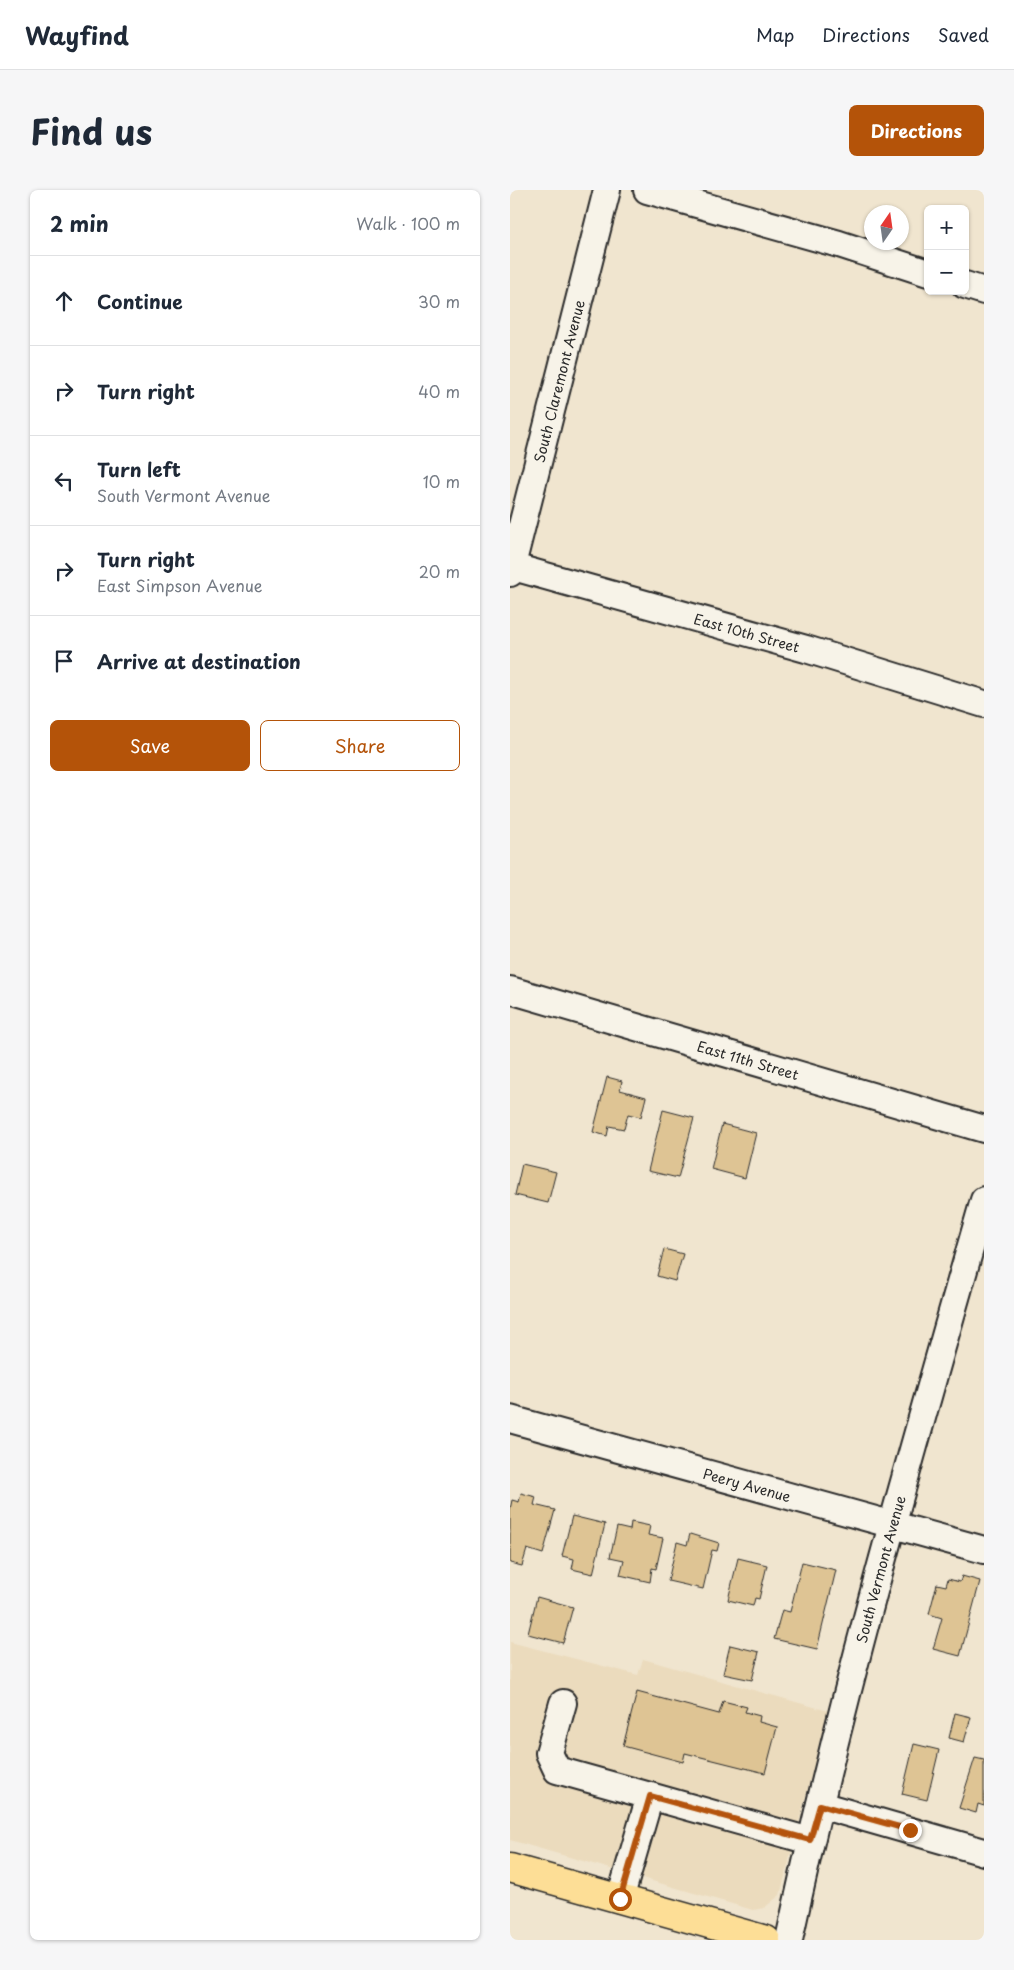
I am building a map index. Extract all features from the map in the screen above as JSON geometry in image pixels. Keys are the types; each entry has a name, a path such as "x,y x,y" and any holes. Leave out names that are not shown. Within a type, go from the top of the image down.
{"main road":[{"path":"510,1868 766,1940"}],"street":[{"name":"South Claremont Avenue","path":"510,568 607,190"},
{"path":"647,190 839,244 924,272"},
{"path":"969,286 984,291"},
{"name":"East 10th Street","path":"510,568 806,649 984,704"},
{"name":"East 11th Street","path":"510,990 984,1129"},
{"name":"South Vermont Avenue","path":"790,1940 810,1840 892,1524 984,1200"},
{"name":"Peery Avenue","path":"510,1419 984,1550"},
{"path":"563,1703 549,1753 558,1770 810,1840"},
{"path":"620,1899 650,1796"},
{"path":"820,1805 984,1852"}],"shaded area":[{"path":"510,1642 638,1675 643,1659 828,1711 780,1895 764,1908 753,1910 510,1840"}],"building":[{"path":"607,1077 622,1081 620,1090 646,1097 641,1117 628,1114 624,1129 609,1126 607,1136 593,1132"},
{"path":"663,1110 694,1118 678,1178 648,1171"},
{"path":"722,1124 756,1133 745,1178 711,1169"},
{"path":"522,1164 556,1172 548,1203 515,1195"},
{"path":"664,1249 683,1254 675,1281 657,1276"},
{"path":"521,1493 536,1497 534,1505 555,1510 543,1554 527,1549 522,1566 510,1563 510,1510 512,1500 519,1502"},
{"path":"572,1516 605,1524 593,1574 572,1569 574,1559 562,1556"},
{"path":"631,1522 650,1526 648,1535 663,1538 656,1569 652,1568 650,1582 620,1575 624,1560 610,1557 617,1527 630,1530"},
{"path":"690,1534 719,1543 717,1551 712,1550 703,1589 668,1581 677,1542 687,1545"},
{"path":"738,1558 767,1565 759,1599 755,1598 753,1606 728,1600"},
{"path":"802,1562 836,1570 817,1649 774,1639 782,1610 790,1612"},
{"path":"962,1576 980,1581 960,1656 933,1649 942,1618 929,1614 937,1584 946,1586 948,1579 960,1582"},
{"path":"537,1597 573,1607 563,1643 528,1634"},
{"path":"730,1645 759,1652 752,1680 723,1674"},
{"path":"637,1692 719,1714 723,1701 747,1707 745,1712 760,1716 759,1722 777,1727 765,1773 685,1753 683,1762 623,1746"},
{"path":"955,1713 971,1717 964,1742 949,1738"},
{"path":"914,1744 939,1750 927,1800 902,1794"},
{"path":"975,1758 984,1760 984,1806 978,1804 976,1813 959,1808"}],"route":[{"path":"620,1899 650,1796 810,1840 820,1805 910,1830"}]}
